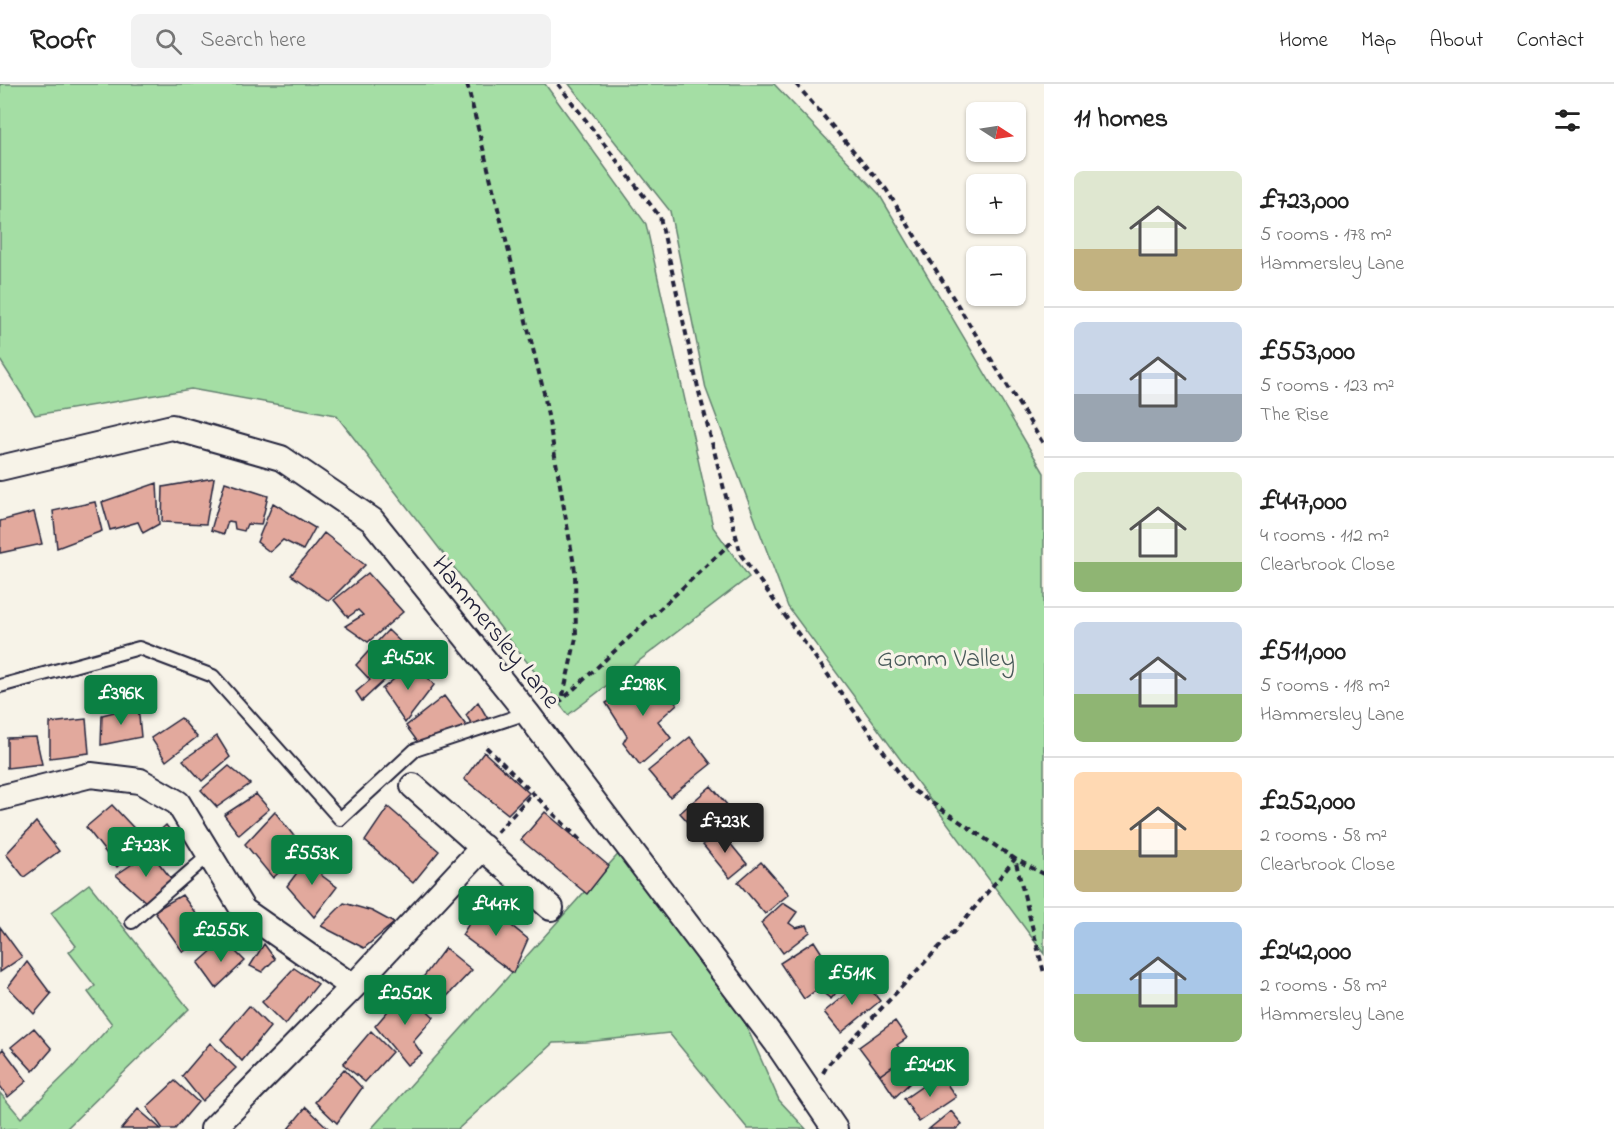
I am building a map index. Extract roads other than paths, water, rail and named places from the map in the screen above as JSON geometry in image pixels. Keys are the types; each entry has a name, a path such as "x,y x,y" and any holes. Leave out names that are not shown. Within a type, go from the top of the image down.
{"street":[{"name":"Hammersley Lane","path":"0,468 172,427 281,458 372,520 527,713 776,1042 835,1129"},
{"path":"0,798 91,775 140,781 178,803 243,910 353,987"},
{"path":"413,786 551,908"},
{"path":"213,1129 353,987 483,847"}],"lane":[{"path":"0,686 139,648 213,676 340,819 415,750 527,713"},
{"path":"132,922 209,855"}],"park label":[{"name":"Gomm Valley","path":"946,657"}]}
